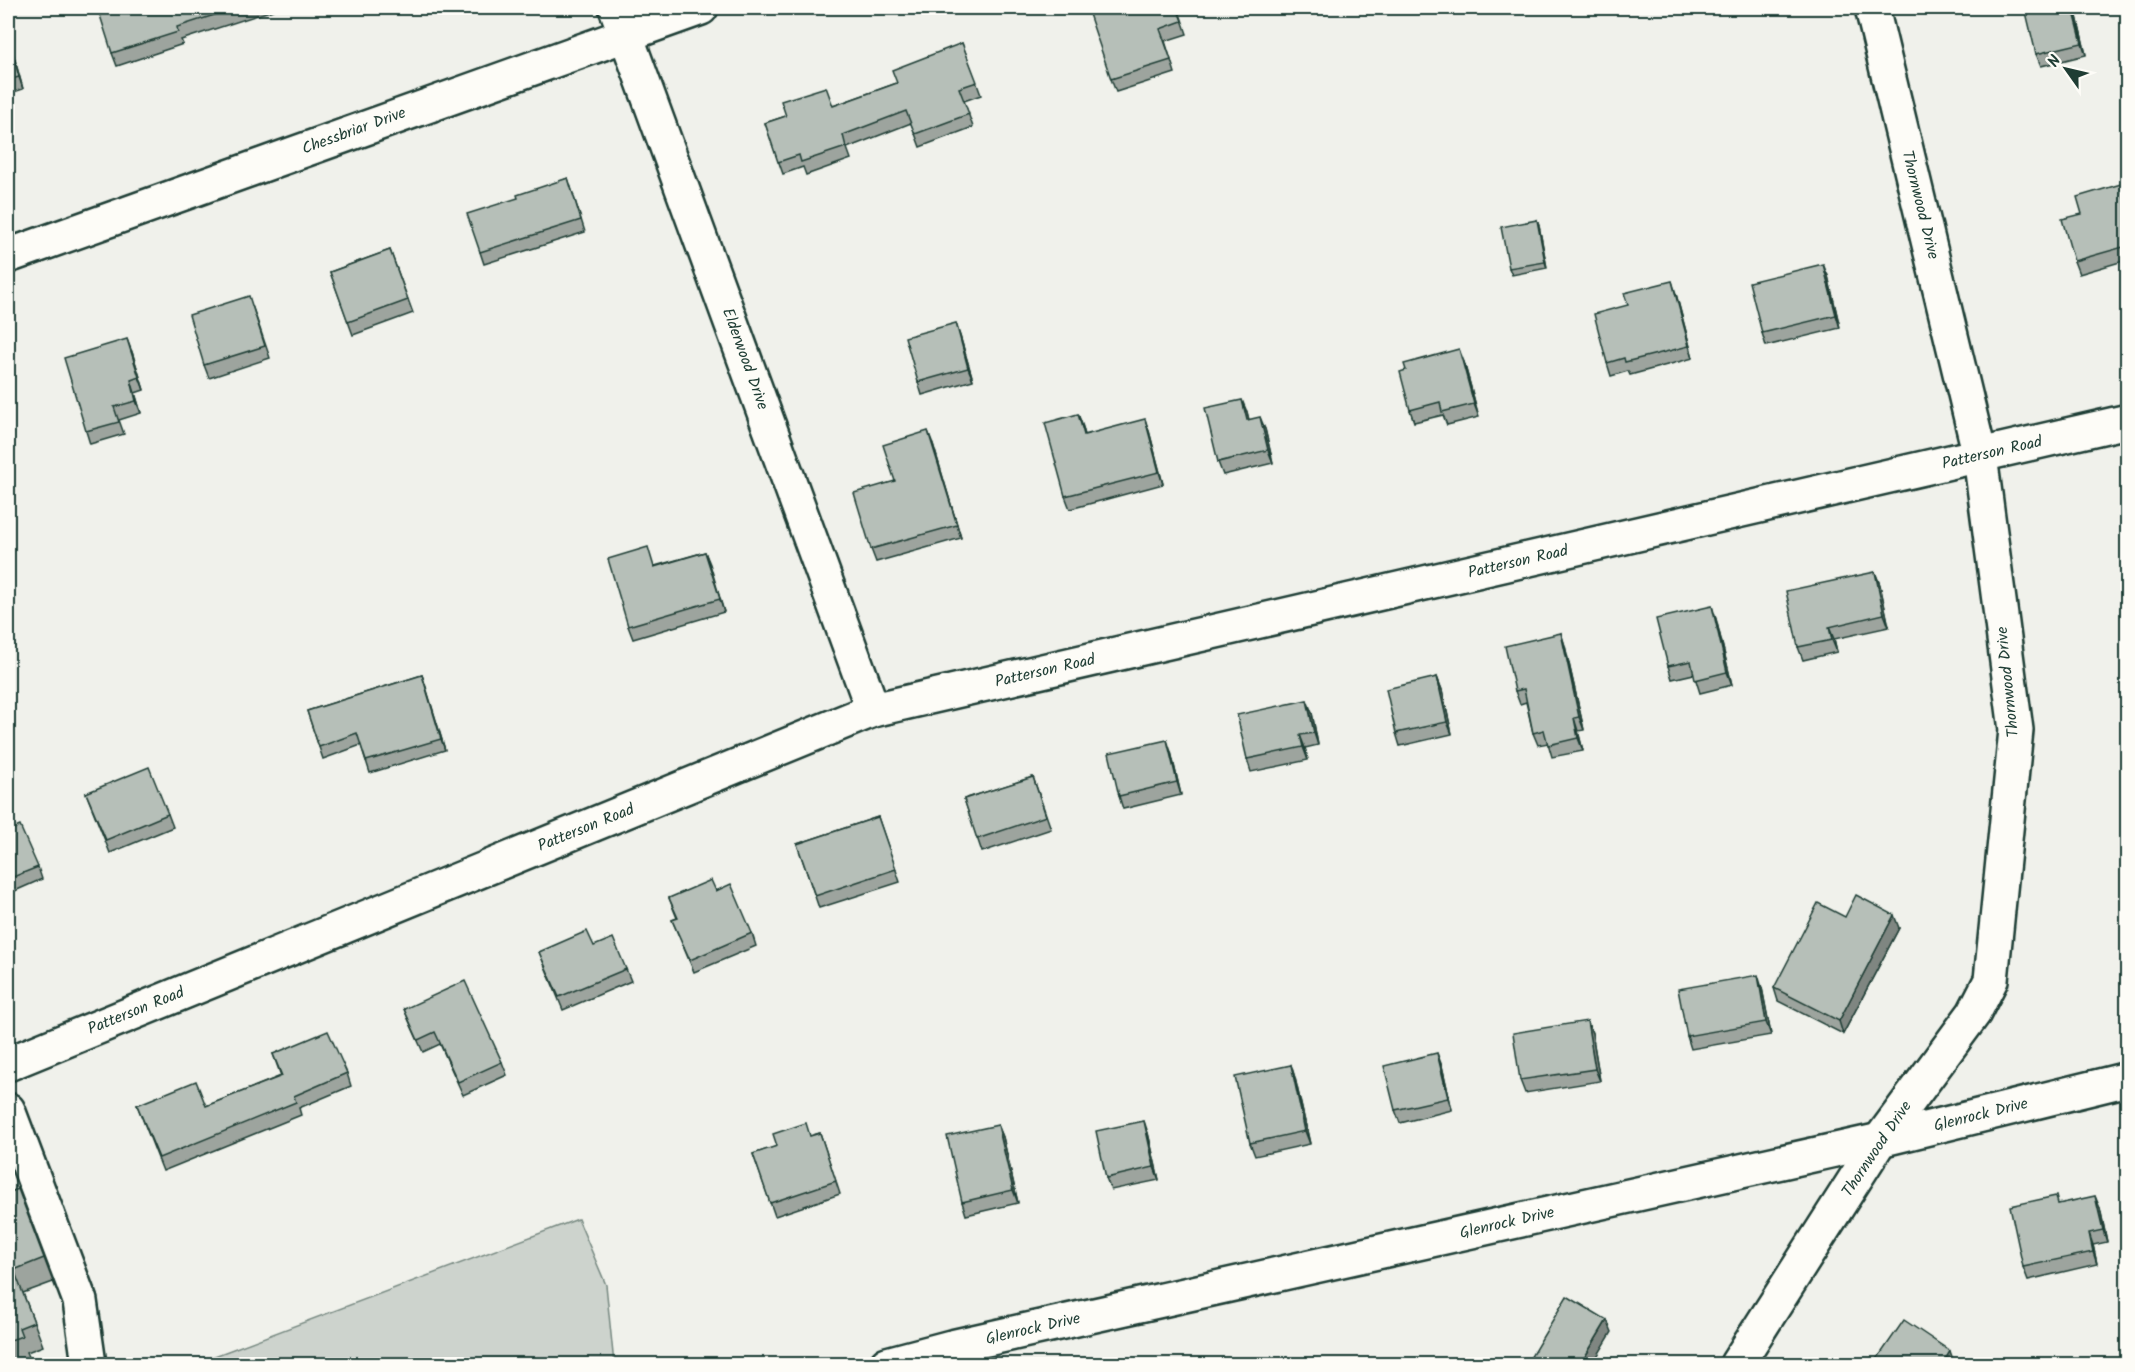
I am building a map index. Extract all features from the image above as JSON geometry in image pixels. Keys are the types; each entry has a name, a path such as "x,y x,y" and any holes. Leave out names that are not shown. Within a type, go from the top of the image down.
{"street":[{"name":"Chessbriar Drive","path":"8,256 621,20 701,8"},
{"name":"Thornwood Drive","path":"1737,1365 1880,1140 1974,1013 1991,980 2016,730 1980,456 1872,8"},
{"name":"Elderwood Drive","path":"621,20 873,710"},
{"name":"Patterson Road","path":"8,1064 873,710 2127,421"},
{"name":"Glenrock Drive","path":"887,1365 951,1347 1880,1140 2127,1078"},
{"path":"8,1110 80,1301 89,1365"}],"shaded area":[{"path":"578,1219 606,1285 614,1364 206,1364 204,1360"}],"building":[{"path":"236,8 177,27 178,32 112,53 98,9"},
{"path":"1087,8 1177,8 1182,21 1160,29 1171,60 1111,79"},
{"path":"2025,8 2073,8 2082,43 2036,54"},
{"path":"8,38 19,77 8,80"},
{"path":"962,43 977,82 959,88 969,114 915,134 906,111 843,135 846,147 801,162 799,155 778,162 765,123 786,116 781,101 826,87 833,106 897,83 892,70"},
{"path":"568,178 581,220 480,252 467,214 518,198 517,195"},
{"path":"2121,184 2127,209 2127,246 2074,261 2062,219 2082,214 2077,197"},
{"path":"1537,220 1545,262 1509,268 1501,227"},
{"path":"390,250 408,300 348,322 330,272"},
{"path":"1823,264 1836,315 1762,333 1749,282"},
{"path":"1672,281 1689,346 1625,362 1624,358 1607,363 1594,314 1628,305 1624,293"},
{"path":"249,296 265,346 204,365 189,315"},
{"path":"956,323 968,368 918,382 905,337"},
{"path":"127,339 139,377 131,380 136,401 114,407 119,422 86,431 64,358"},
{"path":"1459,349 1474,404 1442,412 1440,402 1410,410 1400,372 1406,370 1404,364"},
{"path":"1242,400 1247,420 1260,417 1268,450 1218,462 1205,408"},
{"path":"1078,414 1084,435 1145,419 1159,472 1065,496 1045,423"},
{"path":"928,431 957,525 871,549 854,493 895,481 883,445"},
{"path":"648,547 654,567 705,552 720,599 628,626 608,559"},
{"path":"1875,572 1884,614 1829,627 1832,640 1798,647 1786,591"},
{"path":"1712,606 1727,672 1695,680 1691,661 1668,666 1656,619"},
{"path":"1561,633 1579,717 1574,718 1578,738 1548,745 1544,730 1533,733 1524,689 1515,691 1505,646"},
{"path":"422,675 441,739 366,761 357,733 319,747 307,711"},
{"path":"1437,677 1447,722 1396,733 1386,689"},
{"path":"1307,700 1314,733 1300,735 1303,747 1247,759 1237,715"},
{"path":"1167,740 1177,782 1119,796 1109,753"},
{"path":"149,767 168,814 106,840 86,793"},
{"path":"1033,777 1046,816 977,839 964,799"},
{"path":"878,817 896,869 815,896 797,844"},
{"path":"20,826 38,867 8,879 8,831"},
{"path":"711,880 716,891 731,884 752,933 690,960 672,920 678,918 669,898"},
{"path":"2127,888 2127,912 2123,889"},
{"path":"1856,895 1894,915 1839,1021 1774,988 1818,903 1845,917"},
{"path":"587,931 594,946 613,938 626,969 559,997 539,952"},
{"path":"1758,975 1766,1022 1687,1036 1678,989"},
{"path":"465,981 502,1062 458,1082 435,1032 418,1040 404,1009"},
{"path":"1587,1021 1595,1069 1520,1080 1513,1033"},
{"path":"328,1031 347,1073 294,1096 296,1102 159,1158 137,1105 196,1081 206,1106 282,1076 273,1054"},
{"path":"1437,1053 1448,1098 1395,1110 1384,1066"},
{"path":"1291,1065 1305,1131 1250,1143 1235,1077"},
{"path":"1144,1121 1154,1167 1106,1178 1096,1131"},
{"path":"806,1123 810,1136 820,1133 836,1181 770,1203 753,1154 777,1146 773,1134"},
{"path":"998,1125 1013,1190 962,1202 947,1136"},
{"path":"18,1189 44,1258 14,1270 34,1322 19,1328 22,1336 8,1341 8,1193"},
{"path":"2056,1196 2058,1204 2095,1196 2103,1230 2089,1233 2093,1252 2023,1267 2010,1206"},
{"path":"1567,1296 1607,1320 1580,1365 1526,1365"},
{"path":"1904,1320 1950,1351 1942,1365 1873,1365"}]}
